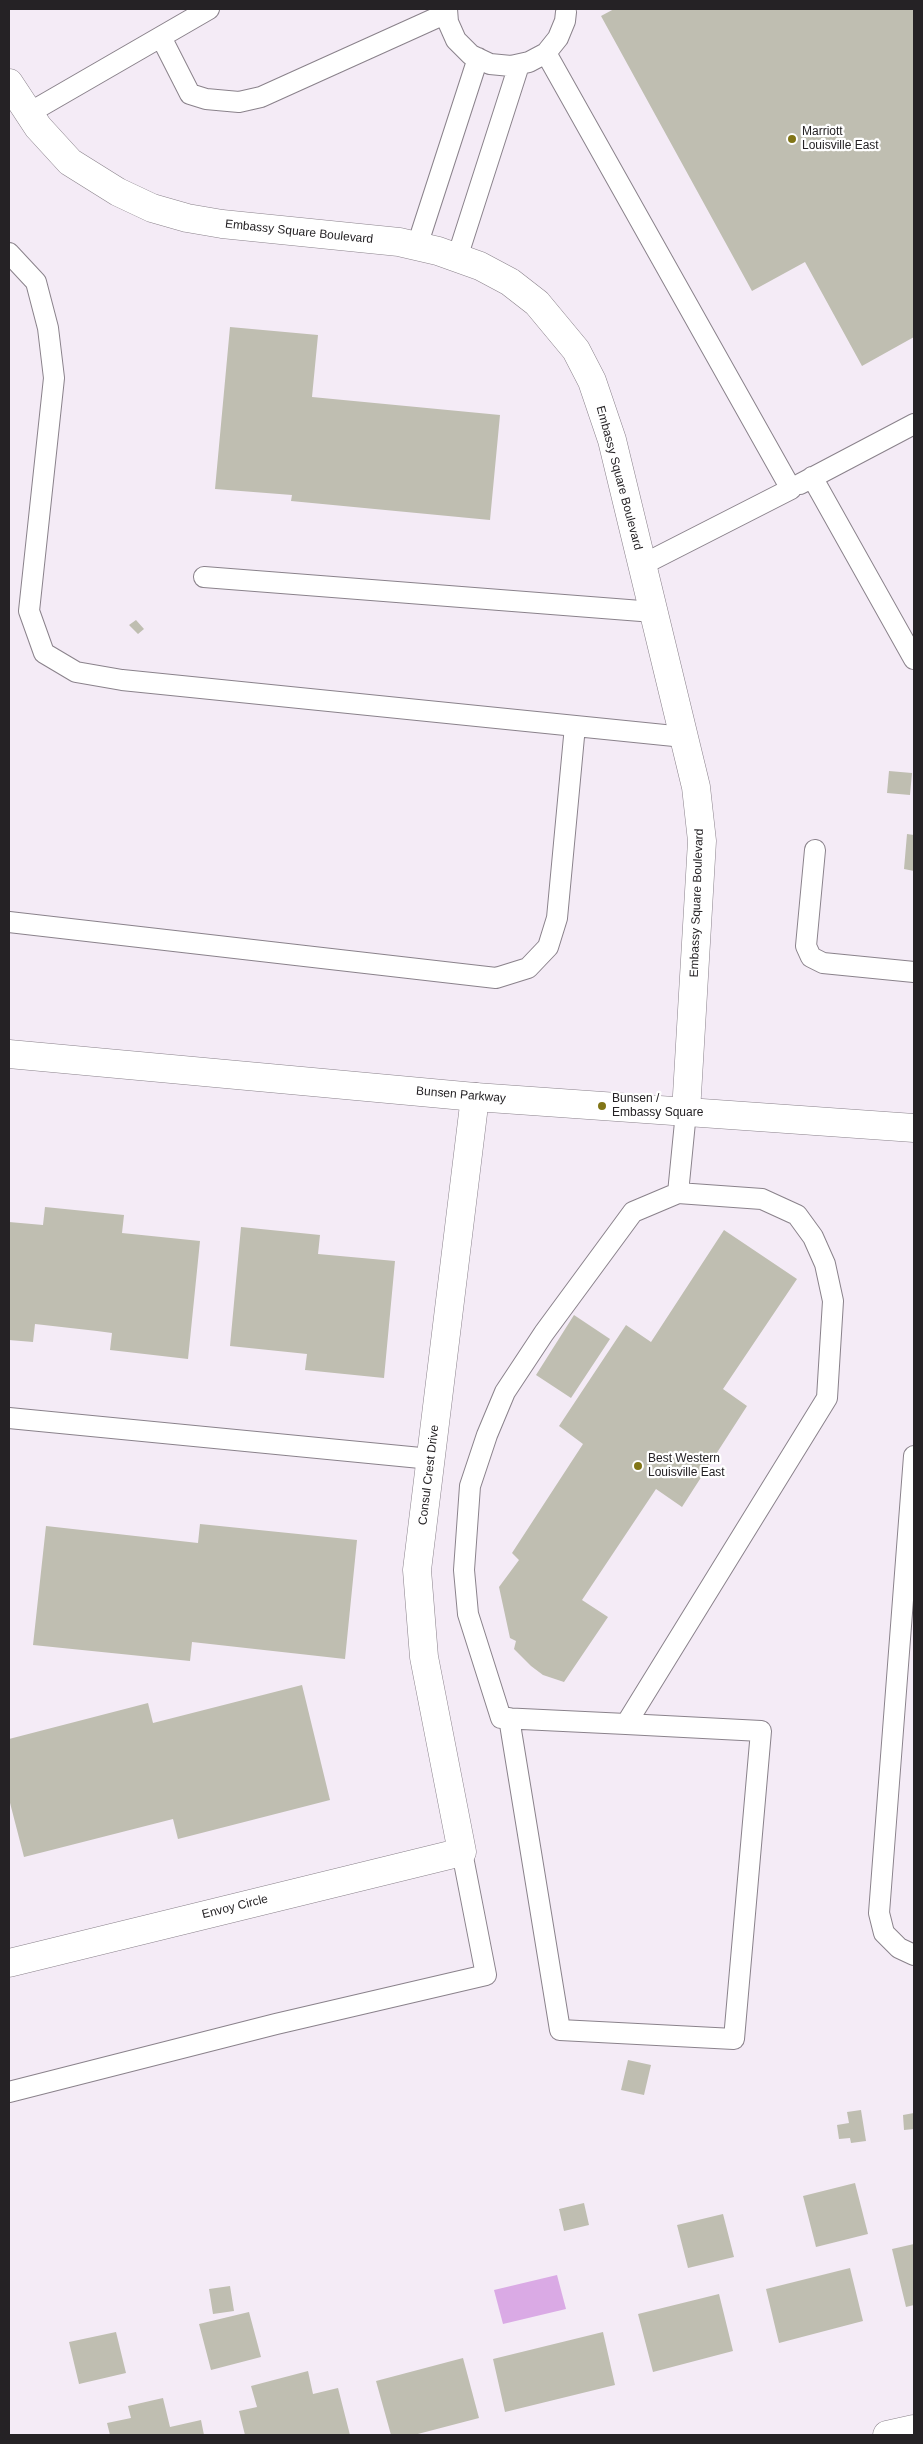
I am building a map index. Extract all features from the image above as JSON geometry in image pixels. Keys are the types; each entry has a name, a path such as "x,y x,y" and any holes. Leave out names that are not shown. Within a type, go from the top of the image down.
{"street":[{"name":"Embassy Square Boulevard","path":"17,103 70,162 118,192 152,208 187,218 222,224 399,242 480,266 510,282 537,303 576,350 592,381 612,440 696,787 702,841 686,1112"},
{"name":"Bunsen Parkway","path":"9,1054 475,1097 914,1128"},
{"name":"Consul Crest Drive","path":"462,1852 424,1657 417,1570 475,1097"},
{"name":"Envoy Circle","path":"9,1962 462,1852"},
{"path":"887,2435 914,2429"}],"lane":[{"path":"17,103 161,37 209,9"},
{"path":"161,37 190,94 206,99 239,102 261,97 447,11 448,22 456,40 478,58 490,64 519,65 546,53 558,38 565,21 566,12"},
{"path":"546,53 792,488"},
{"path":"417,246 478,58"},
{"path":"456,258 519,65"},
{"path":"9,253 36,282 48,328 54,378 28,611 44,653 76,672 122,680 684,737"},
{"path":"642,565 914,424"},
{"path":"812,478 914,659"},
{"path":"204,577 654,612"},
{"path":"9,922 496,978 528,968 548,946 556,918 575,726"},
{"path":"815,850 806,946 812,957 823,963 914,972"},
{"path":"678,1193 686,1112"},
{"path":"509,1718 560,2030 734,2039 761,1731 509,1718 501,1718 468,1614 464,1570 470,1486 487,1435 505,1392 544,1334 633,1212 678,1193 762,1199 797,1215 813,1237 825,1264 833,1302 827,1398 626,1724"},
{"path":"9,1418 431,1459"},
{"path":"914,1456 879,1913 884,1933 899,1948 914,1955"},
{"path":"9,2092 276,2024 486,1975 462,1852"}],"shaded area":[{"path":"557,2275 566,2309 503,2324 494,2290"}],"building":[{"name":"Marriott Louisville East","path":"614,9 914,9 914,337 862,366 805,262 752,291 601,16"},
{"path":"230,327 318,335 312,397 500,415 490,520 291,501 292,495 215,489"},
{"path":"136,620 144,629 138,634 129,625"},
{"path":"889,771 912,773 910,795 887,793"},
{"path":"907,834 914,835 914,871 904,869"},
{"path":"45,1207 124,1215 122,1233 200,1241 188,1359 110,1350 112,1333 35,1324 33,1342 9,1340 9,1222 43,1225"},
{"path":"241,1227 320,1235 318,1254 395,1261 384,1378 305,1370 307,1354 230,1346"},
{"name":"Best Western Louisville East","path":"724,1230 797,1279 723,1389 747,1406 682,1507 656,1489 582,1600 608,1617 564,1682 543,1675 514,1649 516,1641 510,1638 499,1587 519,1560 512,1553 583,1444 559,1426 626,1325 651,1342"},
{"path":"574,1315 610,1339 571,1398 536,1375"},
{"path":"200,1524 357,1540 345,1659 192,1642 190,1661 33,1645 46,1526 198,1543"},
{"path":"302,1685 330,1800 178,1839 173,1819 24,1857 9,1799 9,1739 148,1703 153,1723"},
{"path":"628,2060 651,2065 644,2095 621,2090"},
{"path":"861,2110 866,2141 851,2143 850,2138 839,2139 837,2125 849,2123 847,2112"},
{"path":"914,2113 914,2129 904,2130 903,2115"},
{"path":"855,2183 868,2234 816,2247 803,2196"},
{"path":"584,2203 589,2225 564,2231 559,2209"},
{"path":"723,2214 734,2257 688,2268 677,2225"},
{"path":"914,2244 914,2305 906,2307 892,2249"},
{"path":"850,2268 863,2321 779,2343 766,2289"},
{"path":"230,2286 234,2311 213,2314 209,2289"},
{"path":"719,2294 733,2351 653,2372 638,2314"},
{"path":"249,2312 261,2357 211,2370 199,2324"},
{"path":"116,2332 126,2373 79,2384 69,2342"},
{"path":"603,2332 615,2385 505,2412 493,2359"},
{"path":"463,2358 479,2418 414,2435 391,2435 376,2381"},
{"path":"308,2371 313,2394 338,2388 350,2435 245,2435 239,2411 257,2407 251,2386"},
{"path":"163,2398 170,2427 201,2420 204,2435 110,2435 107,2423 131,2418 128,2406"}],"place":[{"name":"Marriott Louisville East","path":"792,139"},
{"name":"Bunsen / Embassy Square","path":"602,1106"},
{"name":"Best Western Louisville East","path":"638,1466"}]}
